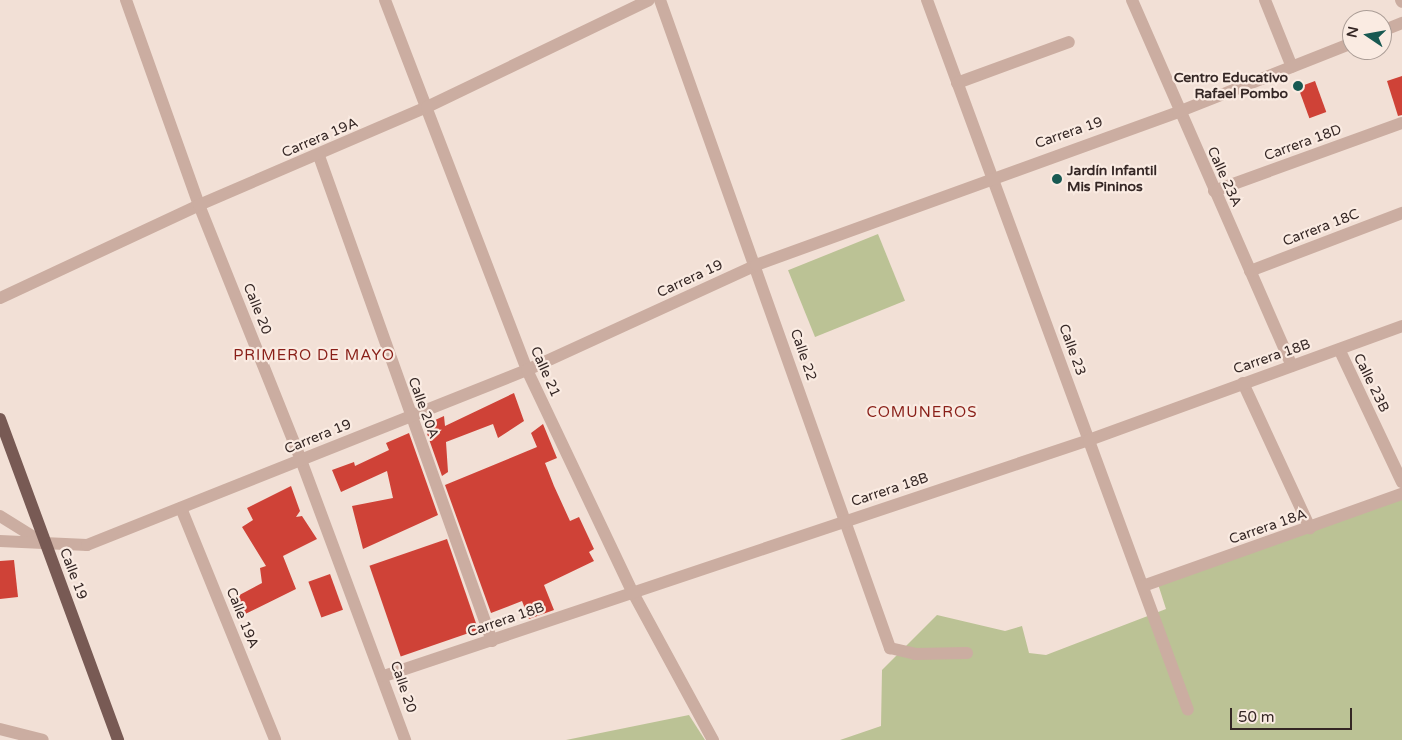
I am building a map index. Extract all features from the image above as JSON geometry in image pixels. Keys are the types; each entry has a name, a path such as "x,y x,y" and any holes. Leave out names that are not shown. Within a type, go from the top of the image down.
{"main road":[{"name":"Calle 19","path":"0,419 118,740"}],"street":[{"name":"Calle 20","path":"126,0 199,204 301,460 384,676 405,740"},
{"name":"Calle 21","path":"385,0 527,370 632,592 713,740"},
{"name":"Carrera 19A","path":"0,298 199,204 319,156 427,107 649,0"},
{"name":"Calle 22","path":"660,0 756,265 890,648 915,654 967,653"},
{"name":"Calle 23","path":"926,0 994,175 1088,440 1188,710"},
{"name":"Calle 23A","path":"1132,0 1178,112 1292,366"},
{"path":"1265,0 1292,67"},
{"path":"957,83 1069,42"},
{"name":"Carrera 19","path":"0,541 87,545 527,370 756,265 994,175 1178,112 1342,47"},
{"name":"Carrera 18D","path":"1214,191 1402,123"},
{"name":"Calle 20A","path":"319,156 410,417 492,641"},
{"name":"Carrera 18C","path":"1250,272 1402,213"},
{"name":"Carrera 18B","path":"384,676 1088,440 1243,383 1340,351 1402,326"},
{"name":"Calle 23B","path":"1340,351 1402,482"},
{"path":"1243,383 1310,528"},
{"name":"Carrera 18A","path":"1142,586 1402,494"},
{"name":"Calle 19A","path":"181,508 275,740"},
{"path":"0,516 45,544"},
{"path":"0,729 43,740"}],"green space":[{"path":"878,234 905,301 815,337 788,270"},
{"path":"1402,497 1402,740 840,740 881,726 882,670 937,615 1005,631 1022,626 1029,653 1046,655 1166,609 1158,584"},
{"path":"689,715 705,740 566,740"}],"building":[{"path":"1402,76 1402,115 1398,116 1387,81"},
{"path":"1315,81 1326,112 1309,118 1298,87"},
{"path":"514,393 524,421 498,438 493,424 446,442 448,472 442,476 424,425 444,416 445,426"},
{"path":"543,424 557,458 545,463 570,521 579,517 594,549 589,552 594,561 544,585 554,610 529,619 522,601 491,613 445,485 537,447 531,433"},
{"path":"409,433 438,515 363,549 352,506 393,498 387,471 341,492 332,470 354,462 355,466 389,450 386,443"},
{"path":"291,486 300,511 296,517 302,516 317,539 283,556 296,589 239,617 230,600 262,583 260,568 266,566 242,527 253,520 247,508"},
{"path":"447,539 478,630 401,656 369,566"},
{"path":"14,560 18,597 0,599 0,561"},
{"path":"330,574 343,610 321,618 308,582"}],"place":[{"name":"Centro Educativo Rafael Pombo","path":"1298,86"},
{"name":"Jardín Infantil Mis Pininos","path":"1057,179"}],"district":[{"name":"PRIMERO DE MAYO","path":"314,356"},
{"name":"COMUNEROS","path":"922,413"}]}
